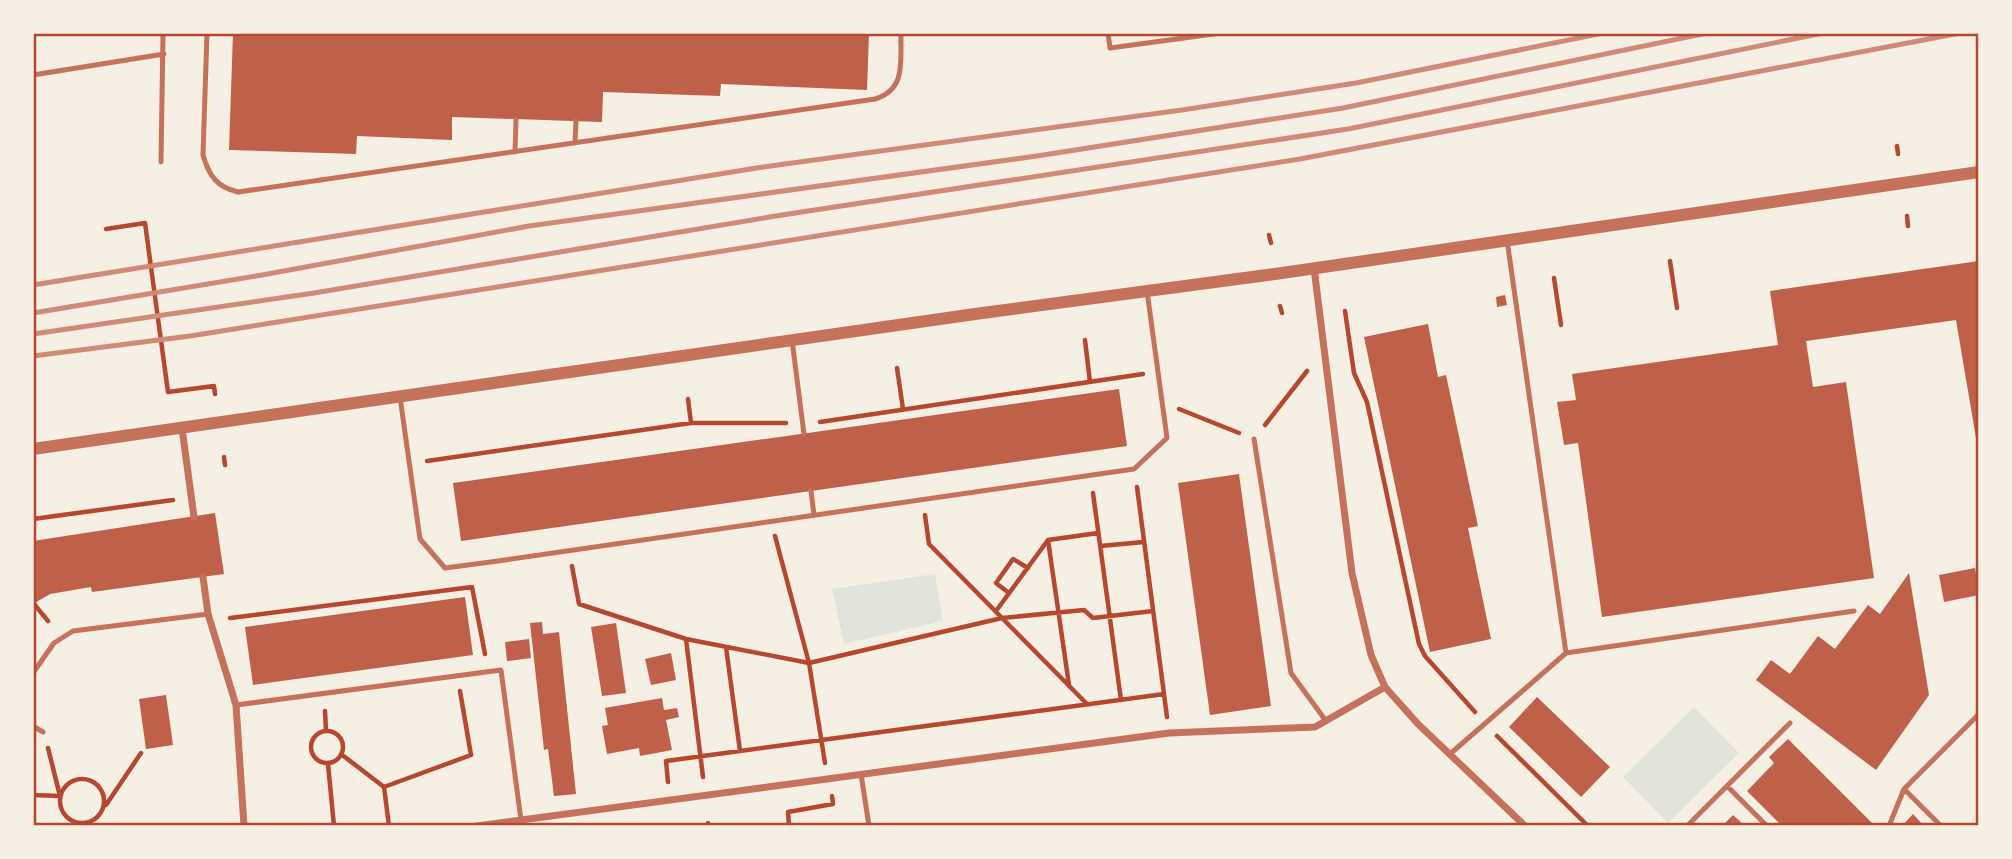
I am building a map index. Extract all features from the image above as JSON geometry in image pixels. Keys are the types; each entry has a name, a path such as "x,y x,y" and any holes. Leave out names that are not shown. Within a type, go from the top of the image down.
{"street":[{"path":"33,449 1978,172"},
{"path":"1314,268 1352,573 1371,654 1385,687 1418,724 1525,826"},
{"path":"182,428 194,517"},
{"path":"203,577 208,614 236,705 244,826"},
{"path":"477,826 1170,733 1315,727 1385,687"}],"lane":[{"path":"161,162 163,33"},
{"path":"207,33 204,155 213,178 228,189 238,192 886,96 900,77 901,33"},
{"path":"1108,33 1110,48 1221,33"},
{"path":"33,75 164,54"},
{"path":"514,152 516,119"},
{"path":"575,143 576,121"},
{"path":"1507,240 1566,653"},
{"path":"400,397 420,539 445,568 570,551 1134,468 1167,438 1147,291"},
{"path":"792,340 804,434"},
{"path":"1254,439 1291,673 1326,721"},
{"path":"811,491 814,515"},
{"path":"1450,754 1566,653 1854,611"},
{"path":"33,673 54,643 73,631 208,614"},
{"path":"236,705 501,670 521,820"},
{"path":"1889,826 1904,789 1979,714"},
{"path":"1687,826 1790,723"},
{"path":"33,726 43,732"},
{"path":"861,774 869,826"},
{"path":"1727,786 1767,826"},
{"path":"1904,789 1941,826"}],"path":[{"path":"1897,146 1898,154"},
{"path":"1907,216 1908,226"},
{"path":"106,229 145,223 168,392 214,386 215,394"},
{"path":"1269,235 1271,243"},
{"path":"1670,261 1677,308"},
{"path":"1554,278 1561,325"},
{"path":"1280,306 1282,313"},
{"path":"1345,311 1354,373 1367,402 1419,644 1425,656 1484,722 1588,826"},
{"path":"1085,340 1090,382"},
{"path":"1162,402 1254,439 1325,348"},
{"path":"897,368 903,409"},
{"path":"688,400 691,424"},
{"path":"224,457 225,465"},
{"path":"1134,468 1170,733"},
{"path":"1091,475 1121,700"},
{"path":"33,519 192,498"},
{"path":"923,499 929,544 1087,704"},
{"path":"771,522 809,663 821,740"},
{"path":"996,611 1048,540 1099,533"},
{"path":"1048,540 1069,686"},
{"path":"1100,546 1144,542"},
{"path":"570,551 579,604 686,639 809,663 1002,618 1084,610 1094,618 1153,611"},
{"path":"1009,593 996,583 1013,559 1028,568"},
{"path":"470,565 487,666"},
{"path":"230,618 472,587"},
{"path":"34,604 48,621"},
{"path":"686,639 705,795"},
{"path":"726,647 740,751"},
{"path":"384,787 471,755 458,676"},
{"path":"669,800 666,761 1164,694"},
{"path":"327,731 338,735 344,747 341,754 339,759 328,764 316,759 311,748 315,736 327,731"},
{"path":"43,732 63,813 78,824 95,821 141,753"},
{"path":"341,754 384,787 389,826"},
{"path":"328,764 334,826"},
{"path":"60,796 70,782 88,778 102,789 105,806"},
{"path":"33,795 60,796"},
{"path":"789,826 788,812 833,804"}],"shaded area":[{"path":"935,574 943,621 844,644 832,589"},
{"path":"1694,707 1739,753 1668,823 1623,777"}],"building":[{"path":"233,33 869,33 867,90 721,84 720,96 603,92 602,122 452,117 452,140 357,136 356,154 229,150"},
{"path":"1979,261 1979,456 1956,320 1806,341 1813,387 1846,382 1874,578 1602,617 1578,443 1564,445 1557,402 1576,400 1572,374 1778,345 1770,291"},
{"path":"1505,295 1507,305 1497,307 1496,297"},
{"path":"1428,324 1438,377 1446,375 1478,526 1468,528 1491,639 1430,652 1364,337"},
{"path":"1119,389 1127,446 461,541 453,483"},
{"path":"1239,474 1271,706 1210,715 1178,483"},
{"path":"215,513 224,574 92,592 91,587 50,594 33,604 33,541"},
{"path":"1975,568 1979,595 1944,602 1939,575"},
{"path":"1909,573 1929,695 1876,770 1756,680 1771,660 1790,674 1818,636 1835,649 1868,605 1880,614"},
{"path":"465,597 473,655 253,685 245,627"},
{"path":"542,622 543,634 559,632 576,794 554,796 548,749 544,750 530,623"},
{"path":"616,623 626,693 602,696 591,627"},
{"path":"529,639 531,658 507,661 505,642"},
{"path":"671,653 676,680 651,685 645,659"},
{"path":"166,695 173,745 146,749 139,699"},
{"path":"1537,697 1610,767 1581,797 1509,727"},
{"path":"662,698 664,710 677,708 679,717 666,720 672,750 640,756 639,748 607,754 602,726 608,725 605,708"},
{"path":"1788,739 1875,826 1782,826 1747,791 1774,763 1769,757"},
{"path":"1913,814 1924,826 1902,826"},
{"path":"1733,815 1745,826 1722,826"}],"railway":[{"path":"33,285 763,167 1182,110 1356,83 1603,33"},
{"path":"33,313 262,275 529,226 1037,156 1343,108 1707,33"},
{"path":"33,334 314,293 782,215 1348,129 1823,33"},
{"path":"33,356 190,336 1300,159 1960,33"}]}
